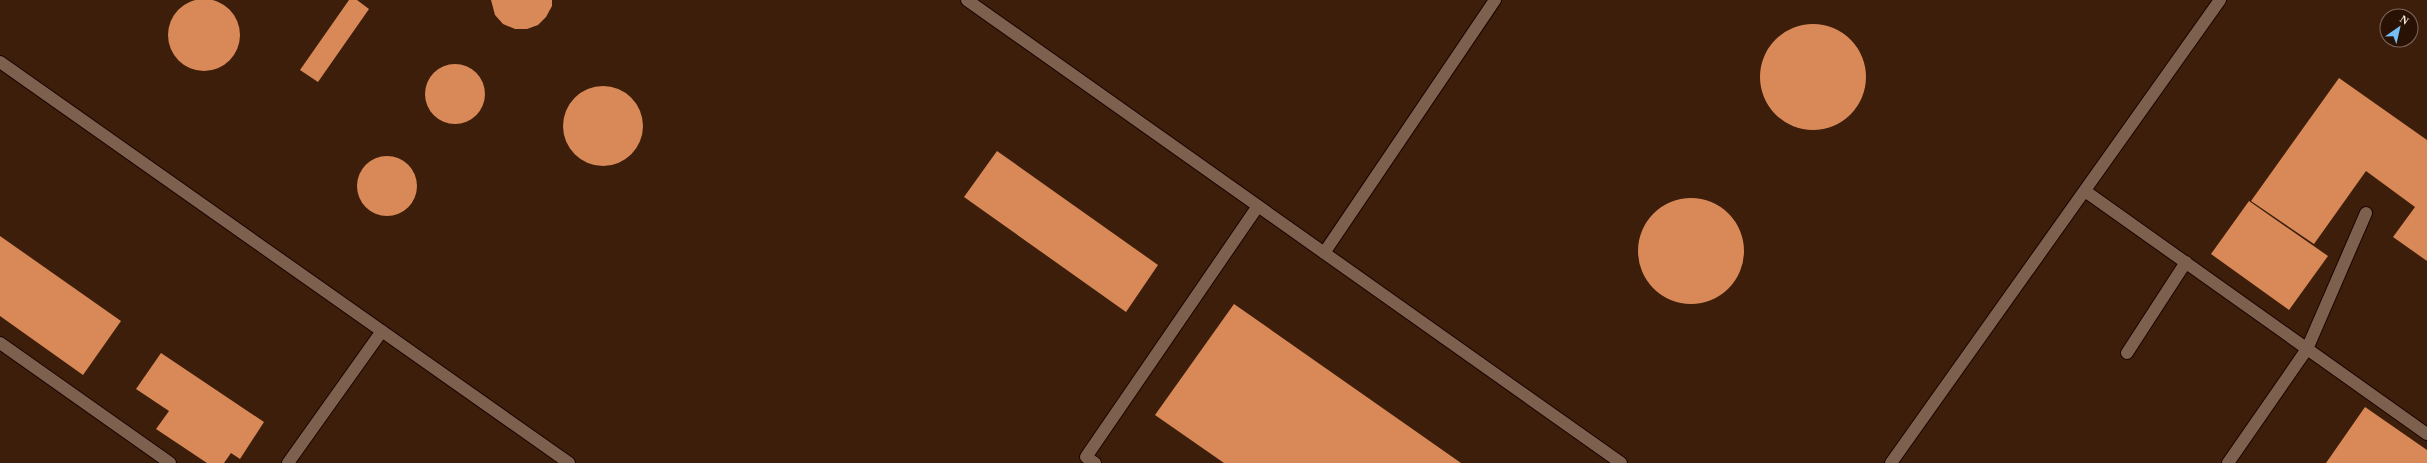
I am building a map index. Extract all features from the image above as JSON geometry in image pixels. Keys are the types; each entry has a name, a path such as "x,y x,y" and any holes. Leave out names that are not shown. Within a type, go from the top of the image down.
{"lane":[{"path":"967,0 1621,463"},
{"path":"1324,253 1495,0"},
{"path":"1891,463 2220,0"},
{"path":"0,62 569,463"},
{"path":"2085,191 2427,434"},
{"path":"1094,463 1086,457 1258,206"},
{"path":"2228,463 2307,349 2366,213"},
{"path":"2127,353 2186,262"},
{"path":"288,463 382,331"},
{"path":"0,344 170,463"}],"shaded area":[{"path":"0,0 2427,0 2427,463 0,463"}],"building":[{"path":"204,-1 218,2 230,9 237,21 240,35 237,49 230,61 218,68 204,71 190,68 178,61 171,49 168,35 171,21 178,9 190,2"},
{"path":"349,0 357,0 369,9 318,82 300,70"},
{"path":"491,0 552,0 552,6 546,17 538,25 527,29 515,29 503,24 495,15"},
{"path":"1813,24 1833,28 1851,39 1862,57 1866,77 1862,97 1851,115 1833,126 1813,130 1793,126 1775,115 1764,97 1760,77 1764,57 1775,39 1793,28"},
{"path":"449,64 461,64 477,72 483,82 485,94 483,106 477,116 461,124 449,124 433,116 425,100 425,88 433,72"},
{"path":"2339,78 2427,140 2427,261 2393,237 2415,207 2366,171 2314,244 2251,201"},
{"path":"603,86 618,89 631,98 640,111 643,126 640,141 631,154 618,163 603,166 588,163 575,154 566,141 563,126 566,111 575,98 588,89"},
{"path":"997,151 1158,265 1126,312 964,197"},
{"path":"381,156 393,156 409,164 415,174 417,186 415,198 409,208 393,216 381,216 365,208 357,192 357,180 365,164"},
{"path":"1691,198 1711,202 1729,213 1740,231 1744,251 1740,271 1729,289 1711,300 1691,304 1671,300 1653,289 1642,271 1638,251 1642,231 1653,213 1671,202"},
{"path":"2249,201 2328,256 2289,310 2211,254"},
{"path":"0,236 121,321 83,375 0,316"},
{"path":"1234,304 1461,463 1224,463 1155,415"},
{"path":"161,353 264,422 240,459 231,453 224,463 207,463 156,429 169,411 136,389"},
{"path":"2365,407 2427,450 2427,463 2326,463"}]}
